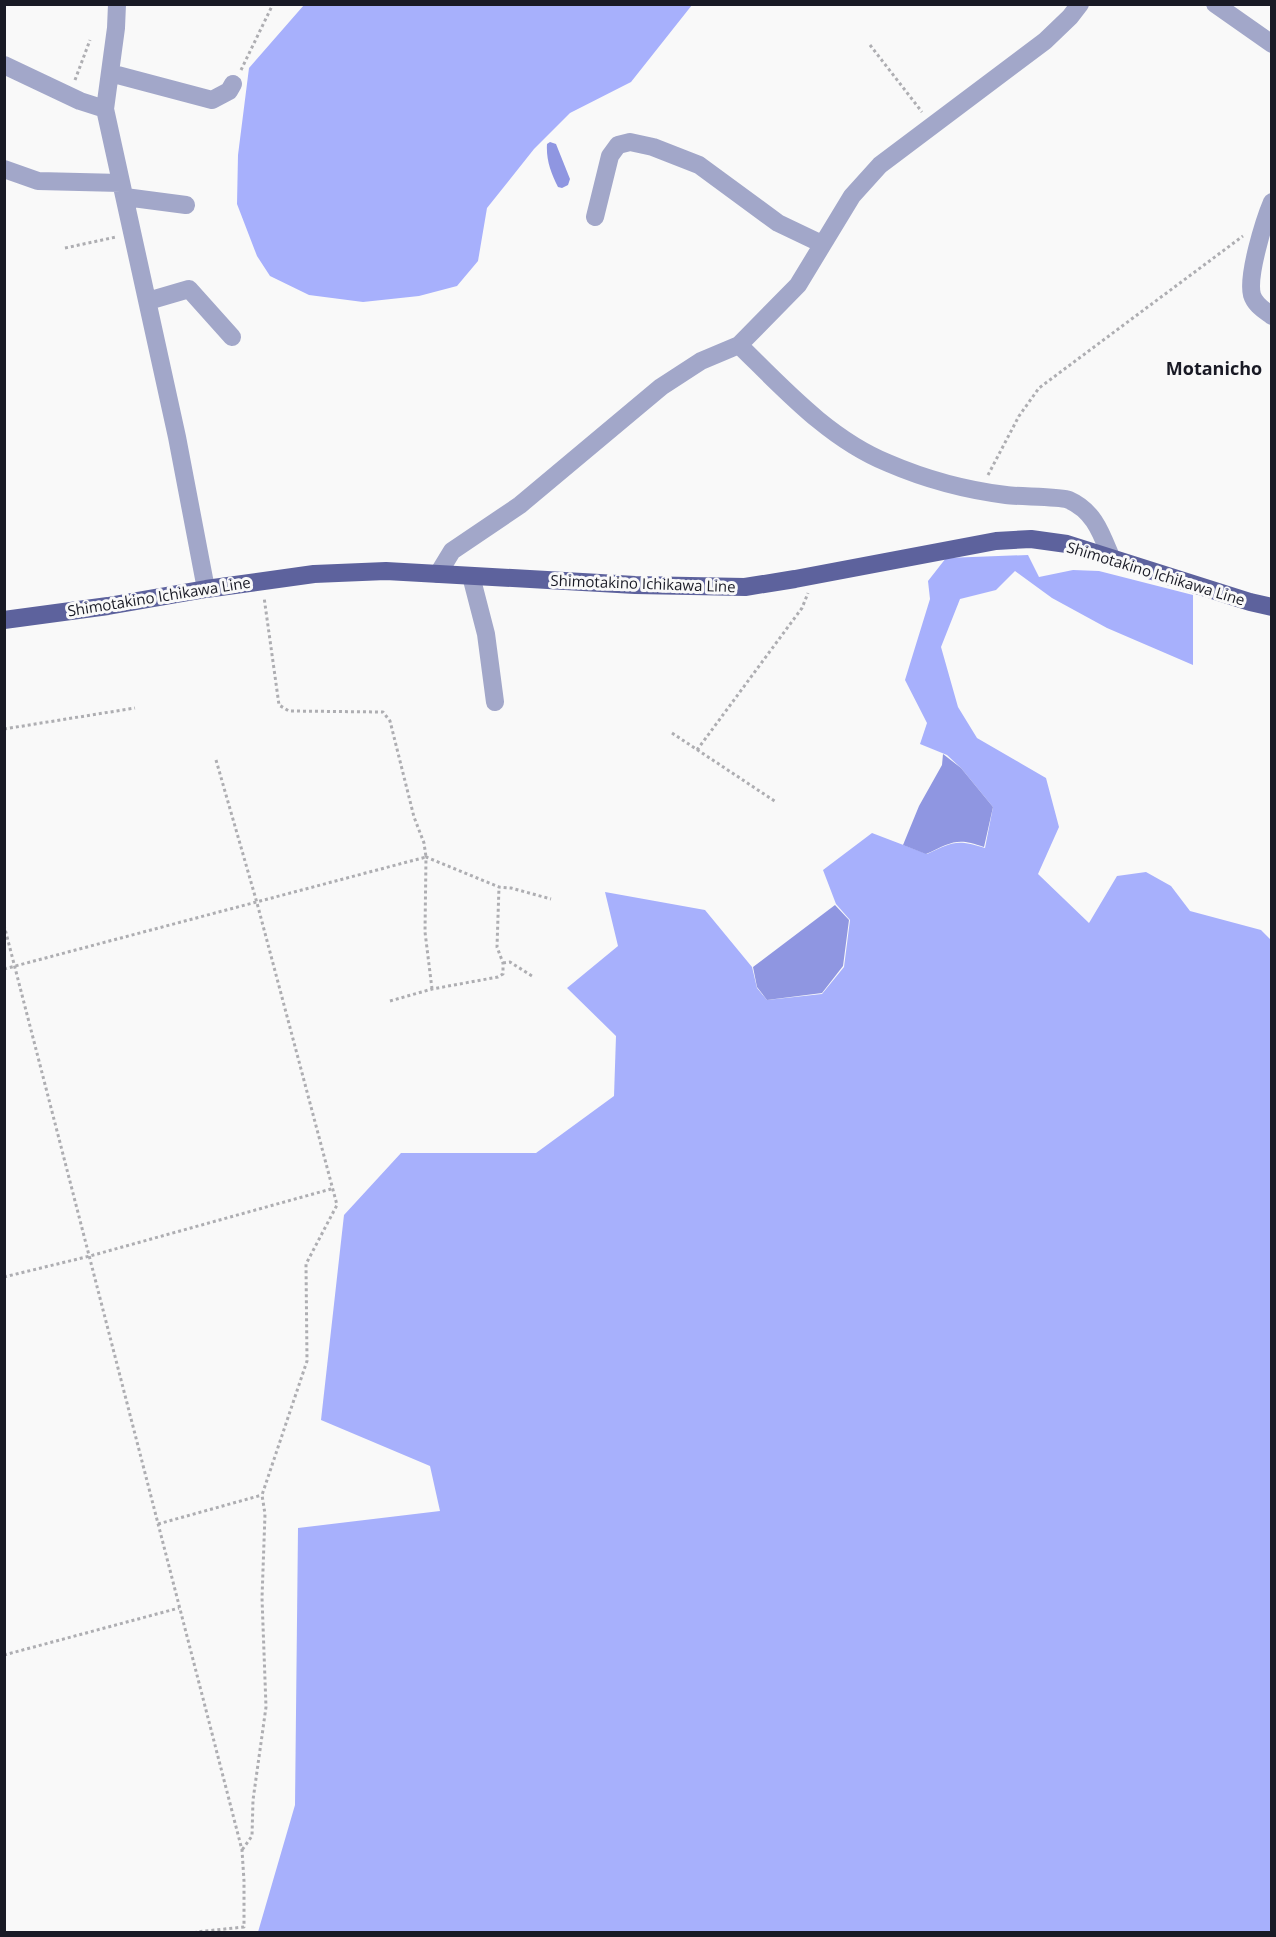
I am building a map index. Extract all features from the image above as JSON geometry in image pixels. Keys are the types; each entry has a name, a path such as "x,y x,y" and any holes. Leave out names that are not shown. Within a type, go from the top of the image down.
{"main road":[{"name":"Shimotakino Ichikawa Line","path":"4,620 314,574 386,571 635,585 745,586 805,578 996,541 1031,539 1058,542 1239,599 1272,607"}],"street":[{"path":"117,4 105,109 148,301 206,589"},
{"path":"438,574 452,551 520,505 661,387 701,361 739,345 798,285 852,196 880,165 1045,41 1080,4"},
{"path":"1215,4 1272,44"},
{"path":"4,65 69,96 105,109"},
{"path":"110,74 212,100 229,90 233,84"},
{"path":"595,217 610,156 618,145 630,142 653,147 699,165 778,223 822,244"},
{"path":"4,169 38,181 123,190 186,205"},
{"path":"1272,202 1262,229 1252,281 1252,295 1256,303 1272,316"},
{"path":"148,301 189,289 232,337"},
{"path":"739,345 790,395 842,439 887,463 960,487 1007,495 1068,499 1097,522 1111,557"},
{"path":"471,576 486,634 495,702"}],"path":[{"path":"233,84 273,4"},
{"path":"69,96 90,40"},
{"path":"870,45 932,125"},
{"path":"982,491 992,464 1019,416 1039,388 1252,228 1262,229"},
{"path":"65,248 132,231"},
{"path":"697,750 802,608 808,593 805,578"},
{"path":"262,580 279,705 289,711 382,711 390,721 414,817 424,843 426,858 425,932 432,989"},
{"path":"4,729 135,708"},
{"path":"672,733 776,802"},
{"path":"216,760 257,903 336,1205 306,1264 307,1361 262,1495 265,1514 262,1598 266,1707 254,1800 252,1836 242,1850"},
{"path":"4,969 426,858 499,887 551,899"},
{"path":"390,1001 432,989 498,977 503,974 503,963 497,947 499,887"},
{"path":"4,925 242,1850 245,1932"},
{"path":"503,963 510,962 532,976"},
{"path":"4,1277 90,1256 331,1189"},
{"path":"158,1524 262,1495"},
{"path":"4,1655 179,1608"},
{"path":"196,1932 244,1927"}],"shaded area":[{"path":"304,5 692,5 631,82 570,113 534,149 487,208 478,261 457,286 419,296 363,302 309,295 270,276 257,256 237,204 238,155 249,68"},
{"path":"550,142 556,144 570,179 568,185 562,188 558,187 553,177 547,156 547,144"},
{"path":"1028,555 1039,577 1073,570 1099,571 1193,595 1193,665 1107,628 1052,598 1015,571 996,590 960,599 941,647 958,707 977,738 1046,778 1059,827 1038,874 1089,923 1117,876 1146,872 1171,886 1190,911 1261,930 1271,940 1271,1932 258,1932 295,1805 298,1528 440,1511 430,1466 321,1420 344,1215 401,1153 536,1153 614,1096 616,1036 567,988 618,946 605,892 705,910 752,967 757,988 767,1000 822,994 844,967 850,920 836,904 823,870 872,833 927,854 955,843 967,843 985,848 993,807 961,768 947,755 920,744 927,723 905,680 930,599 928,581 946,558"},
{"path":"943,754 961,768 993,807 984,847 967,842 955,842 926,854 903,845 919,806 942,765"},
{"path":"835,905 849,920 843,966 822,993 767,1000 757,987 753,967"}],"district":[{"name":"Motanicho","path":"1214,368"}]}
